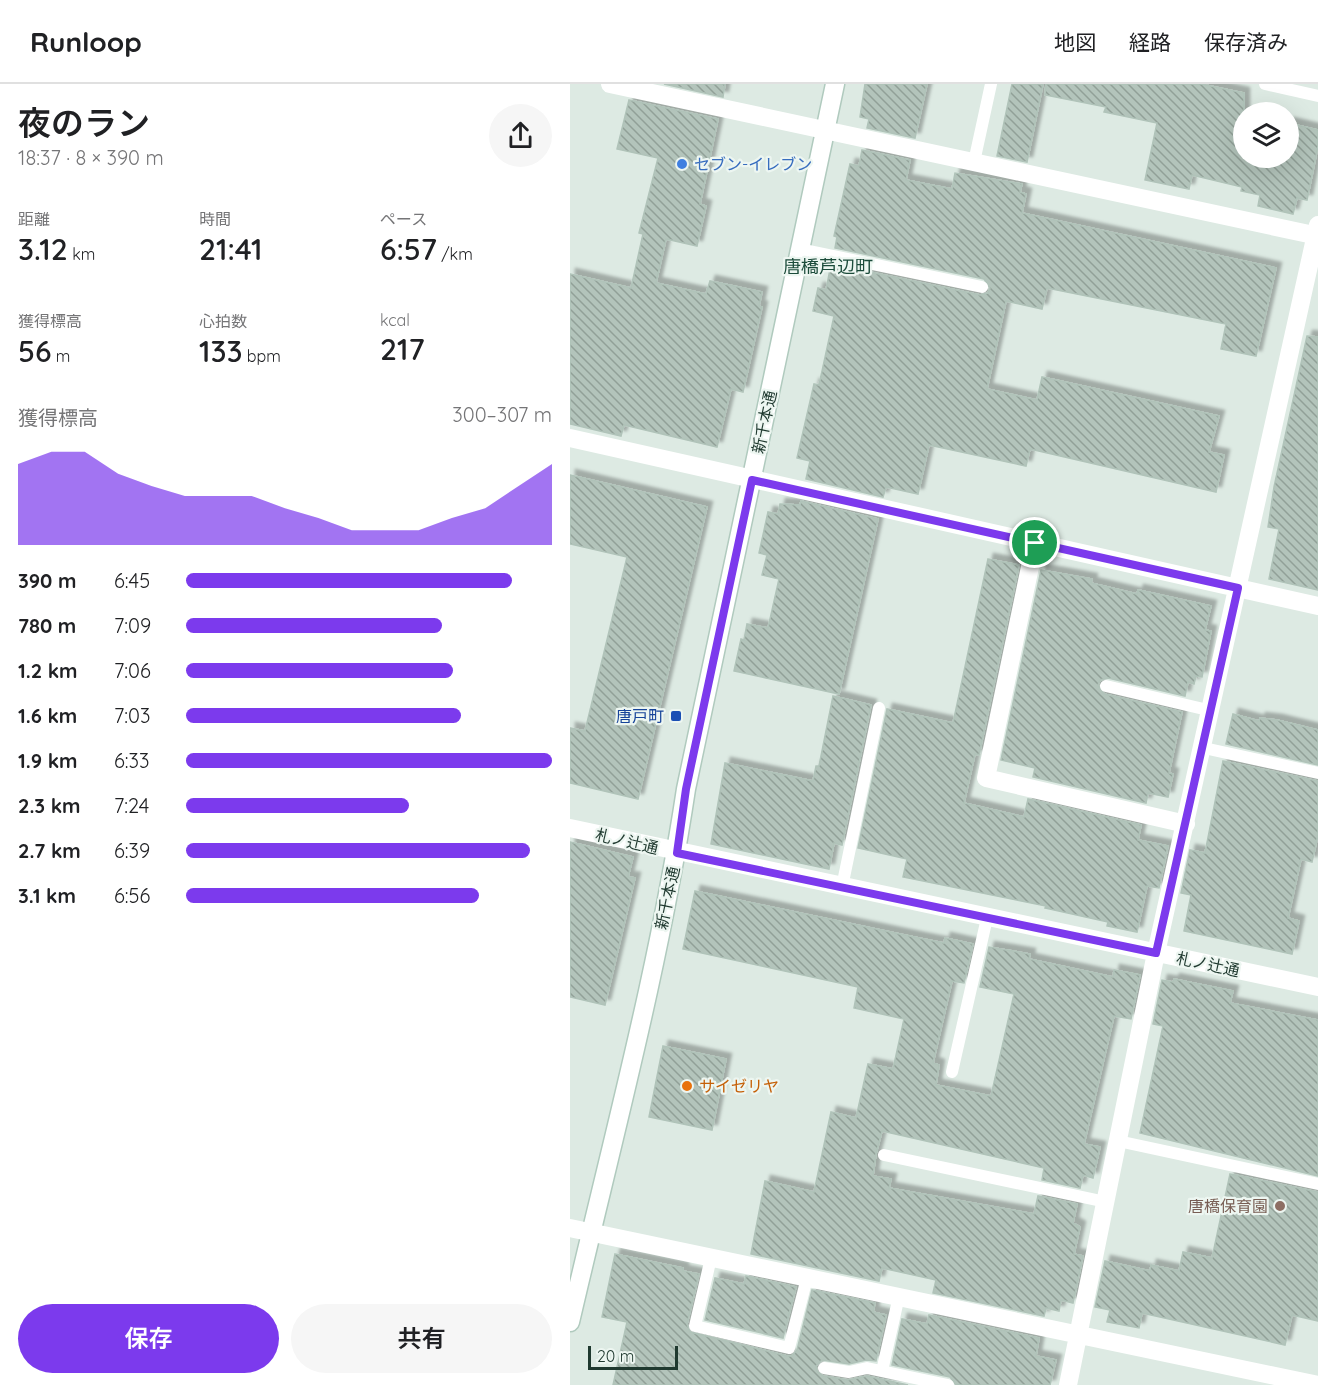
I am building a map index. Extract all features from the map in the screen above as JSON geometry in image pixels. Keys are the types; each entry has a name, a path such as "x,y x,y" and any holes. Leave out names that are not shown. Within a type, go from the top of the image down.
{"street":[{"name":"新千本通","path":"570,1322 609,1160 677,853 686,789 834,84"},
{"path":"618,85 974,162 1317,232 1204,748 1156,953 1068,1385"},
{"path":"570,438 1318,606"},
{"path":"1035,543 986,778 1186,824"},
{"name":"札ノ辻通","path":"570,828 677,853 1318,987"},
{"path":"570,1228 1318,1385"}],"lane":[{"path":"974,162 991,84"},
{"path":"1265,84 1318,96"},
{"path":"800,249 982,287"},
{"path":"1106,686 1212,711"},
{"path":"842,887 879,708"},
{"path":"1204,748 1318,773"},
{"path":"952,1072 987,918"},
{"path":"1118,1141 1318,1184"},
{"path":"884,1155 1106,1202"},
{"path":"711,1258 695,1326 789,1348 807,1278"},
{"path":"882,1371 899,1296"},
{"path":"824,1368 849,1372 867,1368 948,1385"}],"building":[{"path":"664,84 725,84 723,97"},
{"path":"865,84 927,84 915,138 867,128 869,119 860,117"},
{"path":"1012,84 1043,84 1027,162 997,156"},
{"path":"1046,84 1201,84 1244,93 1244,102 1233,102 1233,168 1299,168 1299,126 1318,130 1318,146 1307,200 1297,198 1293,214 1258,206 1260,195 1241,191 1242,187 1192,175 1189,189 1145,180 1157,123 1104,112 1106,107 1045,95"},
{"path":"629,100 718,119 700,204 706,206 697,246 666,239 656,283 706,294 710,281 762,292 759,306 762,307 743,392 731,389 717,447 624,425 621,436 570,424 570,274 631,288 643,234 639,233 658,158 617,149"},
{"path":"862,150 910,160 906,180 952,189 955,173 1022,184 1020,192 1026,194 1022,213 1276,268 1256,356 1221,349 1226,324 1047,288 1042,309 1006,301 987,389 1037,400 1042,377 1219,416 1209,452 1224,455 1216,492 1030,449 1026,466 929,445 918,494 886,487 883,497 806,479 810,461 797,458 814,384 819,385 834,316 813,311 818,288 826,290 831,264 980,295 988,293 990,288 984,279 835,248 837,237 834,236 850,164 859,166"},
{"path":"1307,336 1318,337 1318,590 1269,579 1279,529 1268,527 1274,487"},
{"path":"570,475 707,507 638,799 570,783 570,728 585,731 627,557 570,544"},
{"path":"801,501 878,519 839,694 734,671 747,624 768,628 779,579 762,575 767,555 759,553 768,512 778,514 780,504 800,505"},
{"path":"988,559 1019,565 979,755 975,754 964,803 1024,817 1028,799 1141,825 1138,840 1168,846 1159,888 1147,886 1137,932 1107,926 1108,922 1045,908 1046,906 903,877 907,859 858,848 887,709 953,723"},
{"path":"1041,570 1092,579 1091,583 1137,594 1138,590 1211,606 1205,630 1211,631 1202,677 1196,676 1194,684 1188,682 1185,696 1108,678 1100,680 1098,685 1104,694 1182,712 1169,773 1173,774 1168,797 1148,793 1146,803 1033,777 1035,768 1001,760"},
{"path":"833,696 871,705 842,845 834,843 829,869 711,844 725,763 813,781 816,766 819,766"},
{"path":"1233,714 1259,721 1260,718 1277,720 1318,730 1318,765 1226,744"},
{"path":"1223,761 1318,781 1318,835 1312,862 1301,859 1288,918 1299,921 1292,954 1184,931 1191,895 1181,893 1190,850 1205,853"},
{"path":"570,842 633,857 628,877 635,878 605,1005 570,997"},
{"path":"695,891 944,943 945,938 973,944 964,983 952,981 933,1063 939,1065 936,1085 991,1096 1014,994 980,987 989,947 1030,954 1029,959 1113,977 1114,970 1140,975 1131,1019 1114,1016 1084,1144 1100,1147 1093,1178 1083,1175 1080,1188 1042,1180 1044,1168 882,1131 876,1154 873,1176 891,1179 889,1188 1034,1214 1038,1196 1077,1204 1073,1223 1080,1227 1074,1254 1083,1256 1073,1303 1061,1300 1059,1311 1046,1308 1044,1316 933,1293 936,1280 882,1268 879,1281 751,1254 765,1181 814,1192 831,1112 856,1118 868,1064 893,1069 904,1019 854,1008 858,987 683,949"},
{"path":"1174,979 1233,991 1230,1003 1318,1020 1318,1176 1140,1133 1163,1026 1153,1024 1162,980 1173,982"},
{"path":"663,1046 726,1059 712,1130 649,1117"},
{"path":"1230,1174 1318,1192 1318,1321 1292,1315 1285,1345 1142,1313 1139,1328 1107,1322 1110,1310 1095,1307 1105,1261 1150,1271 1151,1265 1179,1271 1183,1252 1212,1258"},
{"path":"615,1254 683,1268 683,1271 699,1274 687,1324 690,1332 787,1356 792,1356 797,1350 812,1290 875,1303 873,1312 886,1315 876,1361 866,1360 849,1364 822,1360 816,1366 817,1371 823,1376 848,1380 867,1376 908,1385 613,1385 627,1322 602,1317"},
{"path":"746,1276 796,1287 783,1338 705,1320 715,1278 744,1284"},
{"path":"929,1315 1039,1338 1036,1356 1056,1360 1050,1385 956,1385 950,1377 892,1365 902,1319 927,1324"}],"place":[{"name":"セブン-イレブン","path":"682,164"},
{"name":"唐戸町","path":"676,716"},
{"name":"サイゼリヤ","path":"687,1086"},
{"name":"唐橋保育園","path":"1280,1206"}],"district":[{"name":"唐橋芦辺町","path":"828,267"}],"route":[{"path":"752,480 1035,543 1238,588 1204,748 1156,953 677,853 686,789 752,480"}]}
